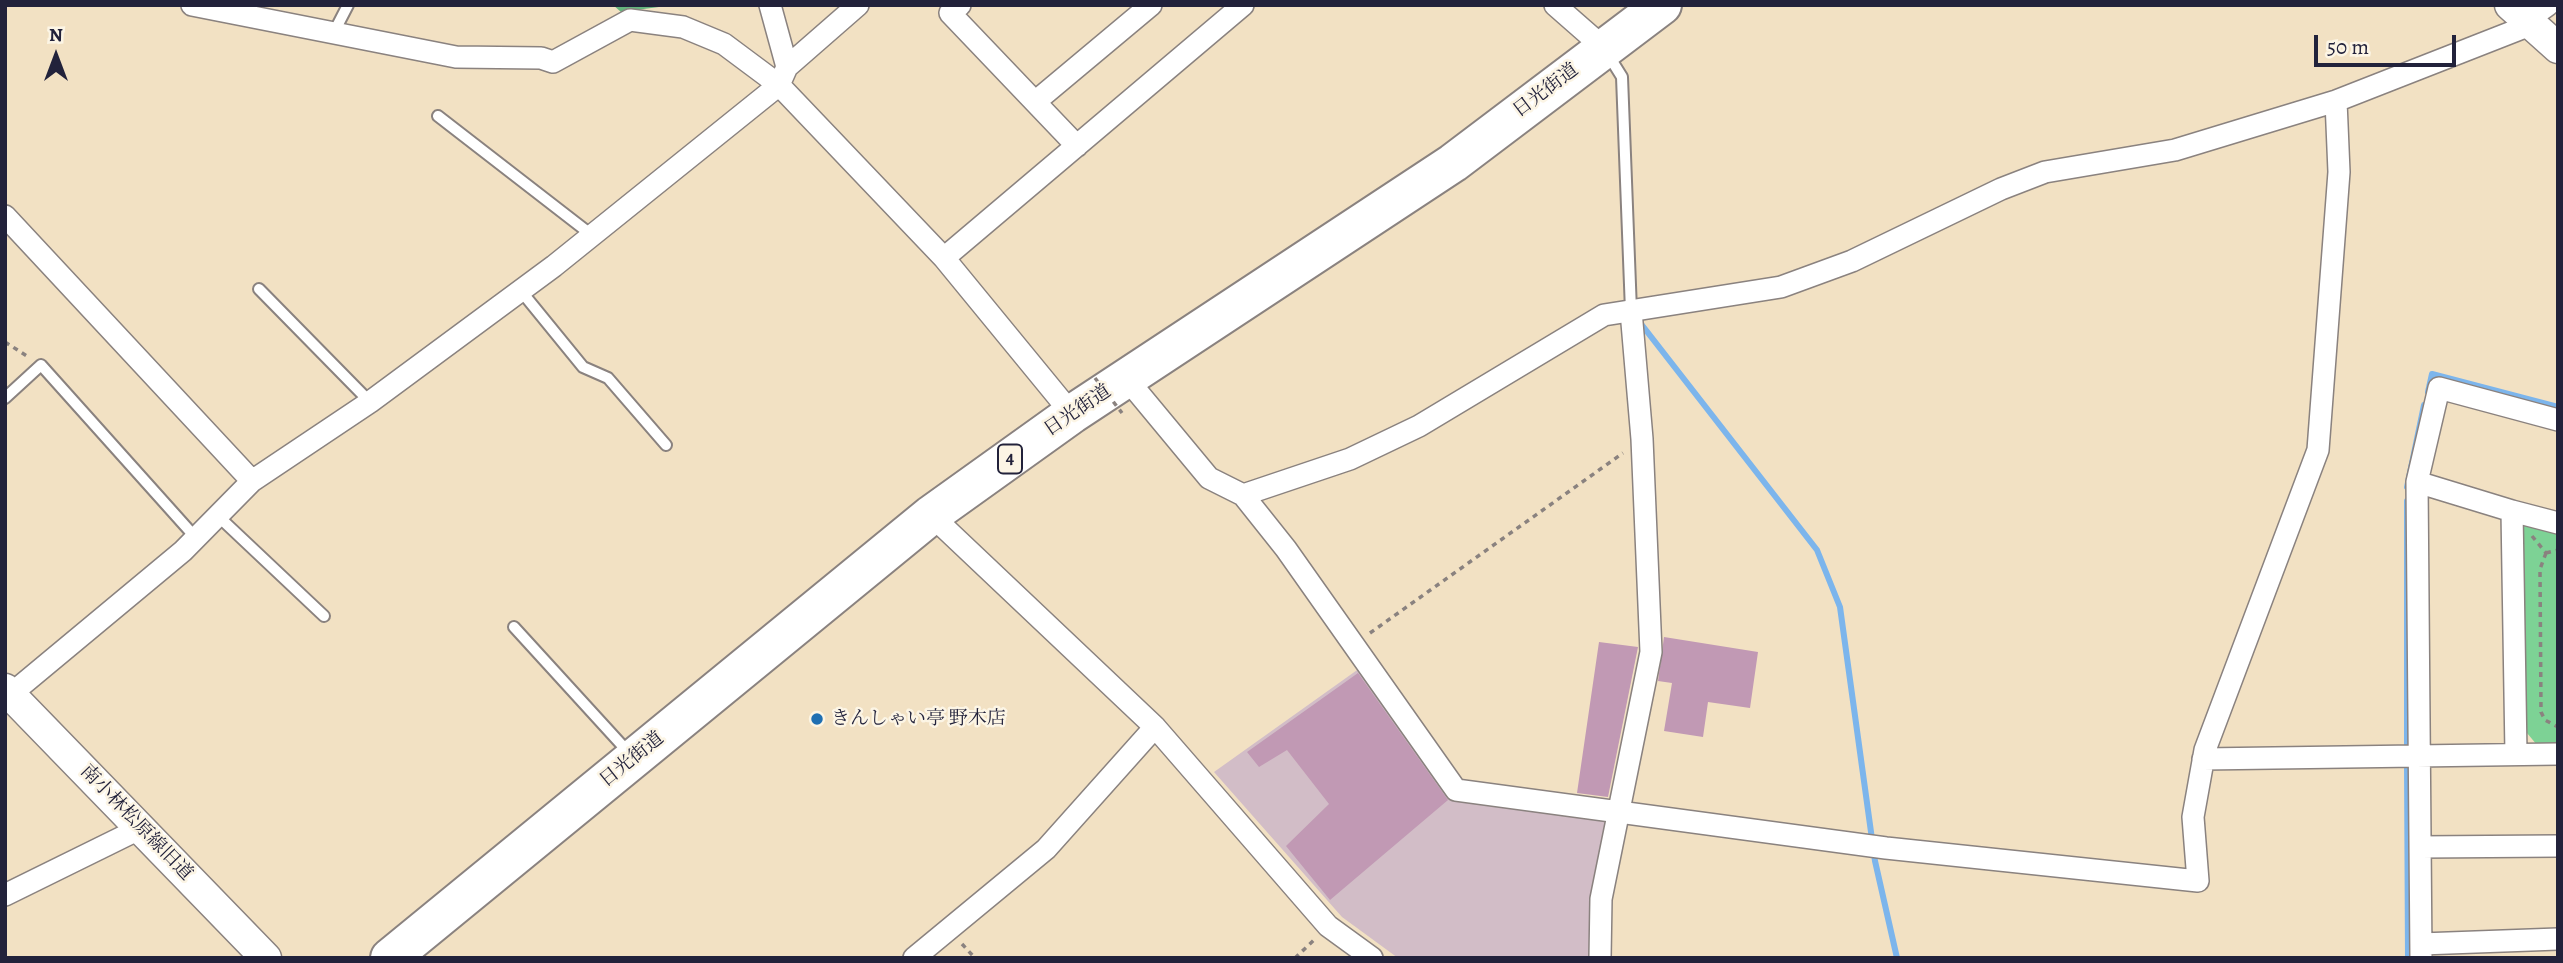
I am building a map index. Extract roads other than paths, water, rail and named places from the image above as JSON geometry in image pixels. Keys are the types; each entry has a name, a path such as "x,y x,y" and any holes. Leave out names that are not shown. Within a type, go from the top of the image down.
{"highway":[{"name":"日光街道","path":"390,958 931,515 1072,414 1114,390 1453,163 1662,5"}],"street":[{"path":"192,5 456,57 541,58 553,62 630,20 684,27 724,44 783,76 944,258 1072,414"},
{"path":"771,5 783,76"},
{"path":"8,692 196,538 252,481 370,402 593,236 783,76 858,5"},
{"path":"960,5 950,13 1077,146"},
{"path":"1035,102 1151,5"},
{"path":"944,258 1243,5"},
{"path":"1555,5 1604,48"},
{"path":"1243,495 1350,459 1419,426 1604,314 1781,287 1852,261 2001,189 2045,173 2175,150 2336,101 2529,14 2558,48"},
{"path":"1114,390 1209,478 1243,495 1286,549 1456,790 1886,848 2197,881 2193,817 2203,759 2318,450 2339,172 2336,101"},
{"path":"5,216 252,481"},
{"path":"1600,958 1601,899 1651,652 1642,439 1631,311"},
{"path":"2558,420 2439,388 2417,482 2417,756 2421,951 2558,939"},
{"path":"2417,482 2558,523"},
{"path":"2512,511 2516,754"},
{"path":"931,515 1155,727 1328,926 1372,958"},
{"name":"南小林松原線旧道","path":"8,692 266,958"},
{"path":"914,958 1046,849 1155,727"},
{"path":"2203,759 2558,754"},
{"path":"5,895 141,828"},
{"path":"2420,847 2558,846"}],"lane":[{"path":"333,34 348,5"},
{"path":"1604,48 1622,77 1631,311"},
{"path":"439,116 593,236"},
{"path":"259,289 370,402"},
{"path":"521,291 583,367 608,378 666,444"},
{"path":"5,398 41,365 196,538"},
{"path":"218,516 324,616"},
{"path":"514,627 634,759"}],"waterway":[{"path":"1638,320 1817,550 1840,607 1875,861 1897,958"},
{"path":"2428,392 2432,374 2558,407"},
{"path":"2407,487 2424,405"},
{"path":"2407,501 2407,748"},
{"path":"2407,763 2408,958"}],"place":[{"name":"きんしゃい亭 野木店","path":"817,719"}]}
